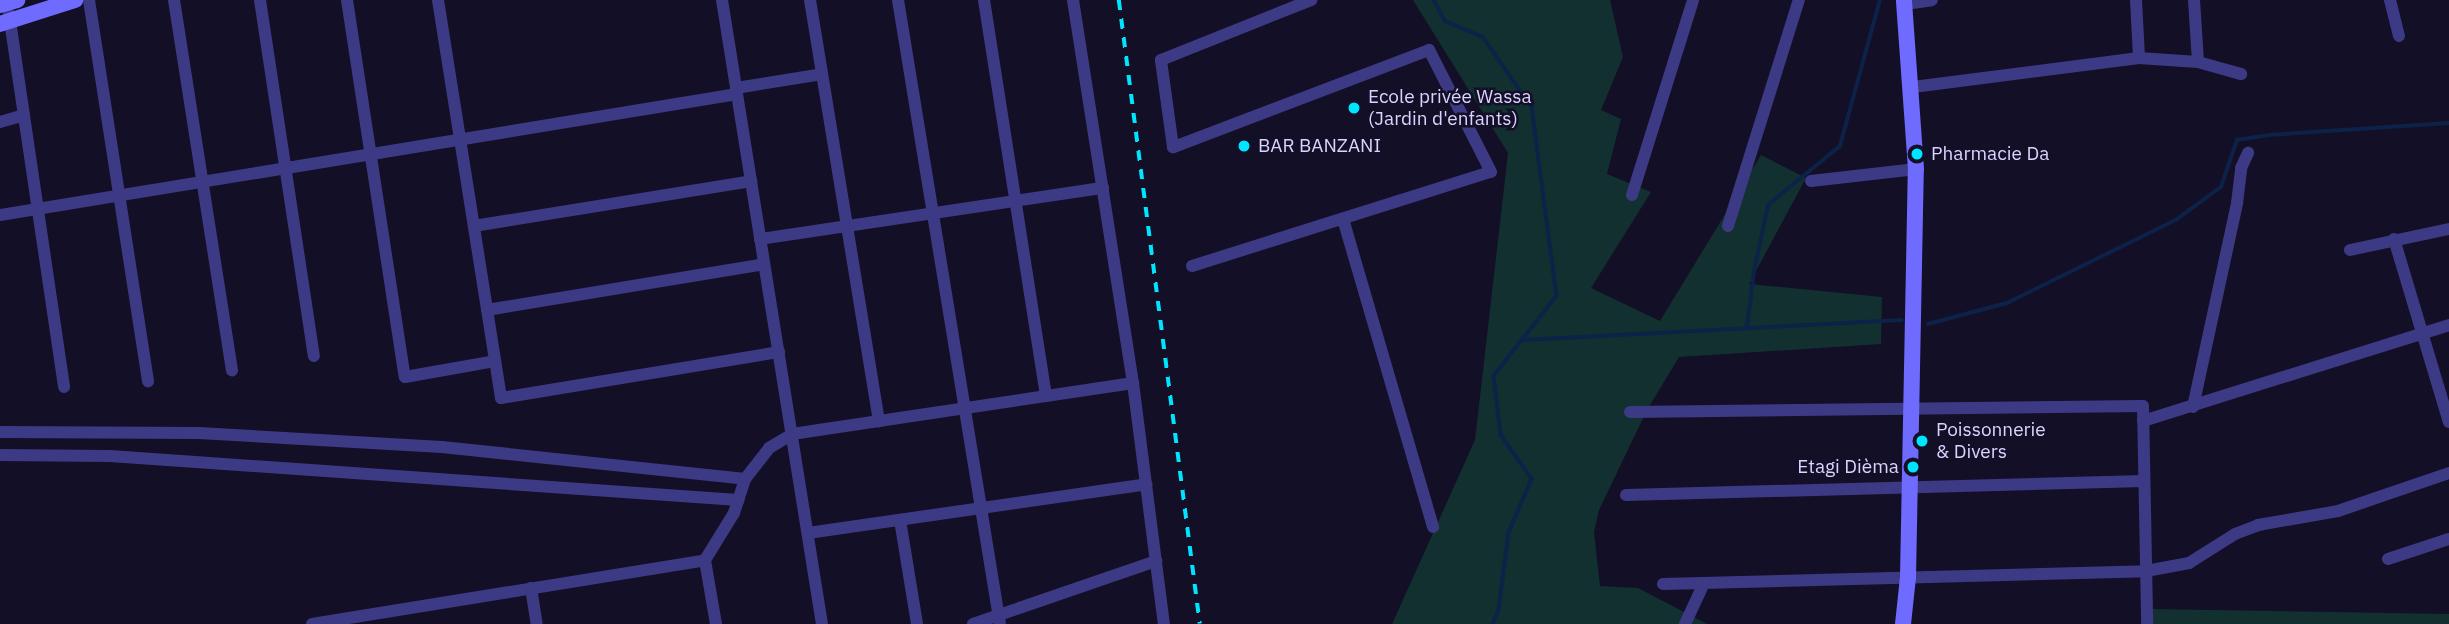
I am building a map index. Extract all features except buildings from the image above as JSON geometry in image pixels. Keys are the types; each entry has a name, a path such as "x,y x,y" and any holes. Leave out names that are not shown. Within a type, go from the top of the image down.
{"main road":[{"path":"5,22 75,0"},
{"path":"1903,624 1908,577 1916,169 1913,87 1905,2"}],"street":[{"path":"89,0 148,381"},
{"path":"174,0 232,370"},
{"path":"260,0 314,356"},
{"path":"347,0 405,377 495,361"},
{"path":"438,0 501,398 779,352"},
{"path":"722,0 822,624"},
{"path":"810,0 879,421"},
{"path":"898,0 999,620"},
{"path":"984,0 1045,396"},
{"path":"1073,0 1133,383 1164,624"},
{"path":"1192,266 1491,172 1429,50 1173,147 1161,60 1311,0"},
{"path":"1632,195 1693,0"},
{"path":"1728,226 1800,0"},
{"path":"1905,2 1932,0"},
{"path":"2136,0 2139,58"},
{"path":"2194,0 2198,62"},
{"path":"2389,0 2399,36"},
{"path":"8,3 5,22 24,115 64,387"},
{"path":"1913,87 2139,58 2198,62 2241,74"},
{"path":"0,215 460,139 822,74"},
{"path":"0,122 24,115"},
{"path":"2193,407 2237,203 2241,168 2248,153"},
{"path":"1811,181 1916,169"},
{"path":"474,226 751,181"},
{"path":"760,239 1102,188"},
{"path":"1343,219 1433,527"},
{"path":"2350,250 2449,229"},
{"path":"2394,239 2449,422"},
{"path":"487,310 764,264"},
{"path":"2143,421 2449,325"},
{"path":"716,624 705,561 738,500 745,479 769,448 792,434 1133,383"},
{"path":"1630,412 2143,406 2147,624"},
{"path":"0,432 199,433 428,446 745,479"},
{"path":"0,455 110,456 738,500"},
{"path":"1663,584 2146,570 2189,563 2235,534 2258,525 2338,511 2449,473"},
{"path":"1626,495 2144,481"},
{"path":"808,533 1146,484"},
{"path":"900,520 917,624"},
{"path":"2388,559 2449,539"},
{"path":"312,624 358,620 531,588 705,561"},
{"path":"973,624 999,620 1156,561"},
{"path":"1685,624 1704,583"},
{"path":"531,588 537,624"}],"green space":[{"path":"1413,0 1610,0 1623,57 1601,110 1621,119 1607,174 1651,192 1591,288 1660,321 1761,155 1806,178 1749,284 1882,297 1881,344 1679,357 1647,410 1599,510 1594,532 1600,586 1638,588 1707,624 1392,624 1475,440 1508,153"},
{"path":"2152,609 2449,614 2449,624 2153,624"}],"waterway":[{"path":"1434,0 1445,21 1483,37 1532,107 1557,296 1494,376 1501,435 1532,479 1509,533 1499,610 1493,624"},
{"path":"1747,328 1754,272 1768,205 1840,146 1880,0"},
{"path":"1928,324 2007,303 2176,220 2221,187 2237,140 2269,135 2449,123"},
{"path":"1522,340 1901,320"}],"railway":[{"path":"1119,0 1200,624"}],"place":[{"name":"Ecole privée Wassa (Jardin d'enfants)","path":"1354,108"},
{"name":"BAR BANZANI","path":"1244,146"},
{"name":"Pharmacie Da","path":"1917,154"},
{"name":"Poissonnerie & Divers","path":"1922,441"},
{"name":"Etagi Dièma","path":"1913,467"}]}
